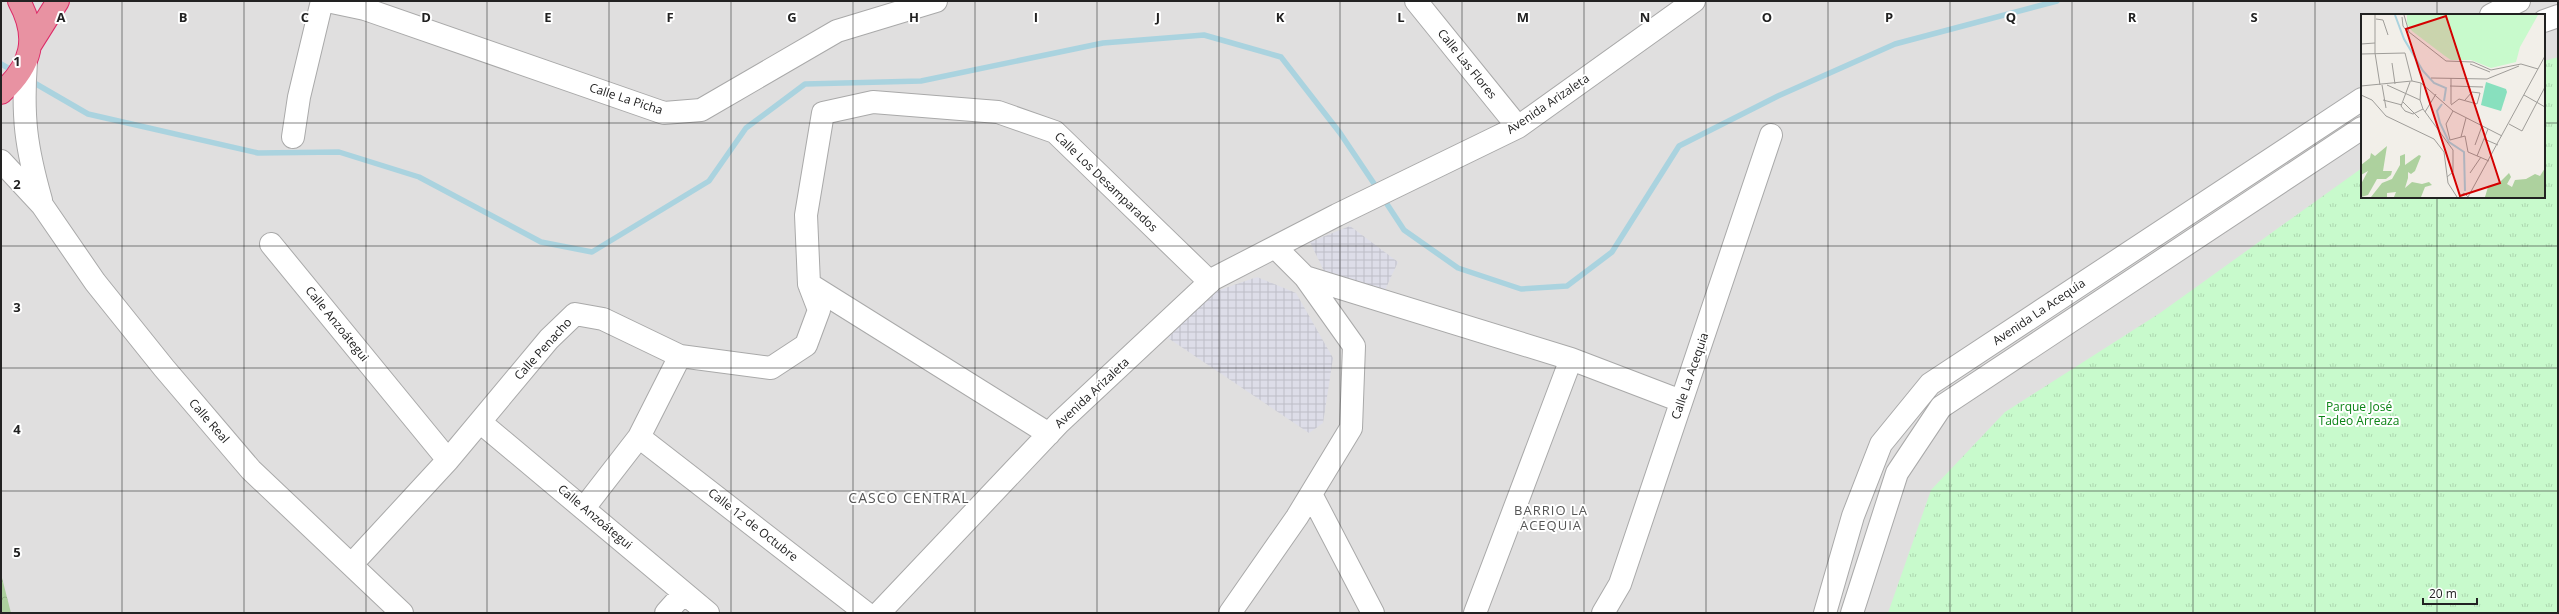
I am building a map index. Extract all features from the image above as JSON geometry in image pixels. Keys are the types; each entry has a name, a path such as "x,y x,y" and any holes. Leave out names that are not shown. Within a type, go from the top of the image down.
{"highway":[{"path":"19,1 29,25 28,53"},
{"path":"1,93 15,80 28,53 58,1"}],"street":[{"path":"294,137 299,97 322,1"},
{"name":"Calle La Picha","path":"327,1 364,5 664,113 701,110 837,31 936,1"},
{"name":"Calle Las Flores","path":"1416,1 1518,127"},
{"name":"Avenida Arizaleta","path":"879,613 1049,434 1210,282 1337,215 1392,190 1518,127 1694,1"},
{"path":"2493,14 2519,1"},
{"path":"2545,21 2558,16"},
{"path":"28,53 23,107 29,157 42,205"},
{"name":"Avenida La Acequia","path":"1825,613 1853,516 1881,444 1930,384 2361,99"},
{"name":"Calle Los Desamparados","path":"809,284 806,216 823,112 873,102 998,112 1055,132 1210,282"},
{"name":"Avenida La Acequia","path":"1852,613 1897,473 1941,408 2361,129"},
{"name":"Calle La Acequia","path":"1603,613 1620,584 1771,135"},
{"path":"1,160 42,205"},
{"name":"Calle Real","path":"42,205 95,282 164,368 251,470 402,613"},
{"name":"Calle Anzoátegui","path":"271,244 448,460"},
{"path":"1230,613 1311,494 1351,428 1354,346 1305,277 1276,248"},
{"path":"1305,277 1571,359 1681,401"},
{"path":"809,284 1049,434"},
{"name":"Calle Penacho","path":"352,564 448,460 549,339 575,314 603,320 680,356 771,368 806,345 820,310 809,284"},
{"path":"584,508 640,437 680,356"},
{"path":"1475,613 1571,359"},
{"name":"Calle Anzoátegui","path":"480,422 584,508 683,594 708,613"},
{"name":"Calle 12 de Octubre","path":"640,437 866,613"},
{"path":"1311,494 1373,613"},
{"path":"666,613 683,594"}],"shaded area":[{"path":"1,1 2558,1 2558,613 1,613"},
{"path":"1350,226 1398,262 1384,292 1325,273 1310,242"},
{"path":"1257,277 1296,293 1333,358 1323,423 1309,433 1168,338 1208,294"}],"green space":[{"name":"Parque José Tadeo Arreaza","path":"2558,57 2558,613 1888,613 1931,490 2005,412 2160,313 2361,169 2361,198 2545,198 2545,61"},
{"path":"1,574 11,613 1,613"}],"waterway":[{"path":"1383,198 1404,230 1458,268 1521,289 1567,286 1612,252 1679,146 1778,96 1895,44 2057,1"},
{"path":"31,81 88,114 258,153 339,152 419,177 541,242 592,252 709,181 746,128 805,84 921,81 1103,43 1204,35 1281,57 1340,133 1379,191"},
{"path":"1,64 15,72"}],"district":[{"name":"CASCO CENTRAL","path":"909,498"},
{"name":"BARRIO LA ACEQUIA","path":"1551,518"}]}
